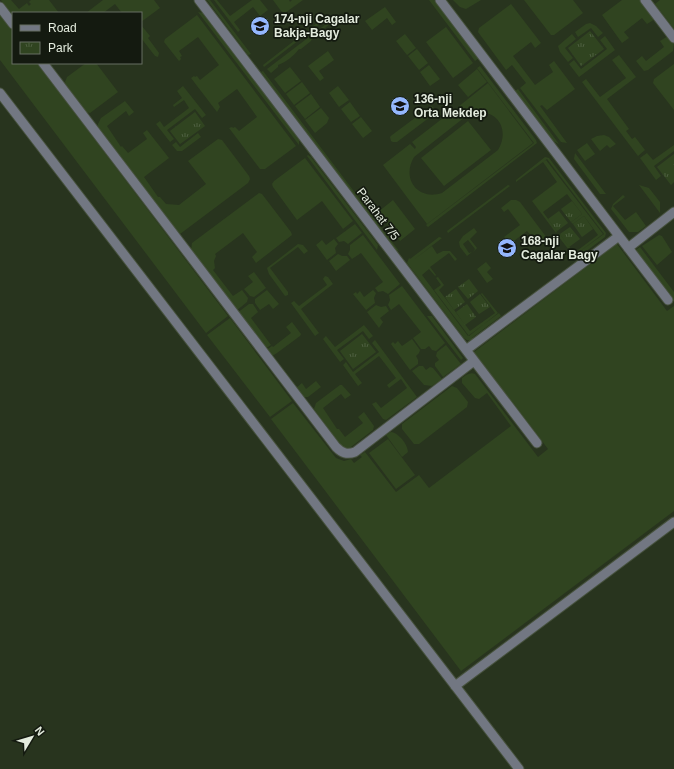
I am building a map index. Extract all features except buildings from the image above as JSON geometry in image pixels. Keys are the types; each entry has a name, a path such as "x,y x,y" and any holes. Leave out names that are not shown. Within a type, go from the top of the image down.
{"street":[{"name":"Parahat 7/5","path":"199,0 537,443"},
{"path":"440,0 668,300"},
{"path":"645,0 674,38"},
{"path":"0,7 12,23"},
{"path":"44,64 336,447 342,452 355,452 474,361"},
{"path":"0,92 519,769"},
{"path":"628,248 674,212"},
{"path":"466,350 619,236"},
{"path":"455,686 674,522"}],"green space":[{"path":"1,0 11,0 19,9 27,3 29,6 31,4 29,2 31,0 49,0 58,12 12,12 12,15"},
{"path":"103,0 154,0 160,8 142,21 142,12 121,12 115,4 104,12 87,12"},
{"path":"207,0 210,0 251,54 248,55"},
{"path":"214,0 217,0 230,16 252,0 260,0 268,10 260,16 253,7 234,22 240,30 238,32"},
{"path":"273,0 289,0 290,2 292,0 303,0 285,13 281,11"},
{"path":"429,0 434,0 479,58 475,61"},
{"path":"453,0 481,0 466,9 460,7"},
{"path":"524,0 573,0 583,13 554,35 551,35"},
{"path":"622,0 641,0 655,19 647,24 642,18 624,32 629,38 622,43 602,15"},
{"path":"660,0 674,0 674,29 655,4"},
{"path":"511,4 541,43 535,48 531,42 513,56 535,85 553,72 549,65 554,61 575,89 547,110 542,105 540,106 567,143 561,142 520,88 526,83 512,65 506,70 478,32 479,28"},
{"path":"385,7 396,22 392,25 387,18 372,30 365,21"},
{"path":"198,12 203,13 299,140 299,145"},
{"path":"0,14 12,30 12,64 38,64 228,316 206,333 0,60"},
{"path":"197,15 296,146 265,169 260,169 229,128 235,127 239,131 257,117 237,89 218,103 220,107 217,112 191,78 197,76 200,80 219,65 198,37 179,51 182,56 180,57 181,59 179,61 164,42 165,39"},
{"path":"326,16 329,17 264,67 263,65"},
{"path":"330,21 330,24 312,38 311,41 299,49 290,58 278,65 278,67 271,73 267,69"},
{"path":"590,23 596,26 603,33 598,37 591,28 578,37 575,32 586,24"},
{"path":"142,26 150,36 148,38 159,53 158,57 155,56 142,39"},
{"path":"446,27 473,63 453,78 426,42"},
{"path":"590,31 604,49 581,66 568,48"},
{"path":"405,34 416,48 407,55 396,41"},
{"path":"572,34 576,39 565,48 573,58 568,62 560,52 558,46"},
{"path":"605,36 615,50 579,77 569,64 574,60 581,69 607,49 600,40"},
{"path":"668,36 674,44 673,51 648,70 644,71 636,61 642,56 646,61 664,47 660,41"},
{"path":"417,49 428,63 419,70 408,56"},
{"path":"328,51 334,60 319,71 324,78 320,81 308,66"},
{"path":"619,55 636,77 607,99 629,129 626,131 632,139 635,137 645,150 638,156 582,82 586,79 600,97 626,78 612,60"},
{"path":"85,64 97,64 118,92 90,113 86,112 66,85 65,82 67,77"},
{"path":"674,64 674,110 653,83 654,79"},
{"path":"429,65 440,79 430,86 420,72"},
{"path":"480,66 537,143 428,227 426,225 534,143 477,68"},
{"path":"290,67 301,81 285,93 274,79"},
{"path":"477,69 487,82 468,97 458,85"},
{"path":"263,71 399,251 394,249 261,72"},
{"path":"302,82 310,93 294,105 286,94"},
{"path":"488,83 533,143 427,224 383,165 410,144 415,149 416,147 412,142 456,108 460,113 462,112 458,107","holes":["475,112 490,114 500,123 503,135 498,150 442,193 433,195 419,191 411,180 410,165 414,157 465,117"]},
{"path":"183,86 206,115 202,118 195,109 167,130 174,139 170,142 156,124 160,121 164,127 189,108 184,100 174,107 173,105 182,98 177,91"},
{"path":"338,86 349,100 339,107 329,93"},
{"path":"518,89 559,144 553,141 515,91"},
{"path":"311,94 320,107 305,119 295,106"},
{"path":"125,101 134,112 129,116 126,111 107,126 121,147 122,146 128,153 147,139 143,133 147,130 169,158 144,177 158,197 160,197 166,204 179,205 206,184 188,161 218,139 222,140 249,176 250,179 248,183 180,234 178,233 98,127 101,118"},
{"path":"350,102 360,116 351,122 341,109"},
{"path":"431,106 435,110 434,114 397,142 391,141 390,137 392,135"},
{"path":"321,108 329,118 327,123 315,133 305,120"},
{"path":"195,112 205,126 180,144 170,131"},
{"path":"361,117 372,131 363,138 352,124"},
{"path":"468,121 491,150 444,186 421,158"},
{"path":"198,133 201,137 182,151 177,151 172,145 176,142 180,147"},
{"path":"604,135 609,137 616,144 610,148 607,145 600,151 591,139"},
{"path":"587,143 595,154 585,161 577,150"},
{"path":"674,145 674,151 654,166 661,176 656,180 640,158 647,153 653,160"},
{"path":"575,153 606,194 600,194 574,159"},
{"path":"674,154 674,182 671,185 657,167"},
{"path":"308,155 378,245 377,250 307,156"},
{"path":"545,157 549,158 606,233 605,237 576,259 558,236 560,234 574,253 598,235 584,216 573,224 571,222 582,214 567,194 543,212 557,231 556,233 532,201 557,182 543,162 546,160 603,234 579,252 604,234 547,159 516,182 516,180"},
{"path":"305,158 353,221 343,229 322,201 297,220 273,187 272,184 274,181"},
{"path":"508,185 510,186 448,233 447,231"},
{"path":"639,185 649,188 660,202 660,213"},
{"path":"259,193 262,194 292,235 256,263 252,257 257,252 243,233 215,254 215,268 213,270 233,296 242,290 248,298 247,302 236,311 191,251 192,243"},
{"path":"623,195 625,197 613,206 625,220 636,212 646,226 638,232 629,232 611,209 613,204"},
{"path":"393,200 415,229 400,241 378,212"},
{"path":"511,200 520,202 547,238 542,242 536,235 533,238 527,231 510,244 504,237 520,225 508,209 504,212 501,208"},
{"path":"572,201 582,214 571,222 561,209"},
{"path":"559,211 568,223 557,231 548,219"},
{"path":"584,216 593,229 582,237 573,224"},
{"path":"355,224 362,233 348,244 344,241 339,242 336,238"},
{"path":"570,227 580,239 569,247 560,234"},
{"path":"474,228 477,232 470,239 477,248 473,252 475,249 468,240 463,244 469,253 472,252 467,256 460,247 459,242 463,236"},
{"path":"363,235 400,284 388,294 383,291 378,292 375,288 383,282 361,253 352,259 348,254 350,245"},
{"path":"659,235 662,236 672,252 657,265 642,246"},
{"path":"439,237 442,238 412,261 432,246 437,254 443,251 450,251 457,259 455,261 449,253 430,267 436,275 435,276 429,269 422,275 468,336 499,313 501,316 472,338 473,339 466,340 407,263 409,258 410,259"},
{"path":"334,239 338,244 335,248 336,253 327,260 316,245 322,240 326,245"},
{"path":"298,244 303,245 308,251 304,254 298,247 270,268 288,292 288,295 285,296 269,274 267,268"},
{"path":"617,244 667,311 674,306 674,511 461,671 271,419 293,403 336,458 344,461 351,459 354,463 362,457 360,455 365,452 396,492 419,475 429,488 511,426 487,393 479,399 475,398 462,383 462,378 473,373 538,457 548,449 474,352"},
{"path":"640,247 674,292 674,302 637,253 637,249"},
{"path":"338,254 347,256 350,260 336,271 329,261"},
{"path":"486,262 491,268 487,272 493,279 487,283 477,269"},
{"path":"254,272 266,288 254,297 250,296 244,289 253,282 248,276"},
{"path":"325,276 328,277 333,284 301,309 319,333 315,336 291,303 294,301 299,306 327,285 323,279"},
{"path":"438,277 444,285 439,290 470,331 495,313 481,294 482,293 498,313 469,336 434,290 441,285 436,278"},
{"path":"469,279 478,291 468,299 458,287"},
{"path":"402,286 445,343 436,351 432,350 429,346 425,349 421,349 413,338 421,332 399,304 391,310 388,305 390,300 389,295"},
{"path":"456,289 465,302 454,310 445,297"},
{"path":"267,290 279,304 273,309 269,304 260,310 255,303 255,299"},
{"path":"373,290 376,293 374,298 375,303 366,310 353,294 356,292 357,294 360,291 364,297"},
{"path":"480,294 490,307 479,314 470,302"},
{"path":"249,304 253,304 258,312 251,318 271,345 265,349 237,313"},
{"path":"467,304 476,317 465,325 456,312"},
{"path":"376,305 381,307 386,306 389,311 380,318 383,322 379,328 367,312"},
{"path":"427,316 432,316 463,358 461,360"},
{"path":"230,318 292,401 270,417 207,335"},
{"path":"292,322 301,334 300,336 272,356 266,350 272,346 273,347 291,333 286,327"},
{"path":"364,325 373,336 369,339 363,331 337,350 344,359 340,362 323,339 326,336 335,347"},
{"path":"362,334 376,352 353,369 340,351"},
{"path":"412,339 420,350 416,356 418,364 410,370 391,344 393,342 395,344 398,341 402,346"},
{"path":"375,340 417,397 386,420 383,419 372,404 376,402 381,408 407,388 401,379 389,388 387,385 396,378 379,356 355,374 362,383 358,386 343,365 346,362 353,372 379,352 372,343"},
{"path":"446,345 461,364 443,377 435,366 435,363 439,360 436,356 437,352"},
{"path":"419,366 423,366 426,370 430,367 433,368 442,379 432,386 424,385 412,371"},
{"path":"316,381 321,387 308,397 303,397 296,388 302,383 306,389"},
{"path":"342,385 351,395 345,399 341,394 323,408 337,429 339,429 345,437 363,423 358,417 364,412 374,426 373,430 347,450 338,442 314,409 316,403"},
{"path":"452,386 457,388 468,402 467,407 419,444 414,444 402,429 402,424"},
{"path":"391,432 400,437 408,449 408,452 402,457 386,435"},
{"path":"388,439 415,475 396,489 369,453"}],"place":[{"name":"174-nji Cagalar Bakja-Bagy","path":"260,26"},
{"name":"136-nji Orta Mekdep","path":"400,106"},
{"name":"168-nji Cagalar Bagy","path":"507,248"}]}
